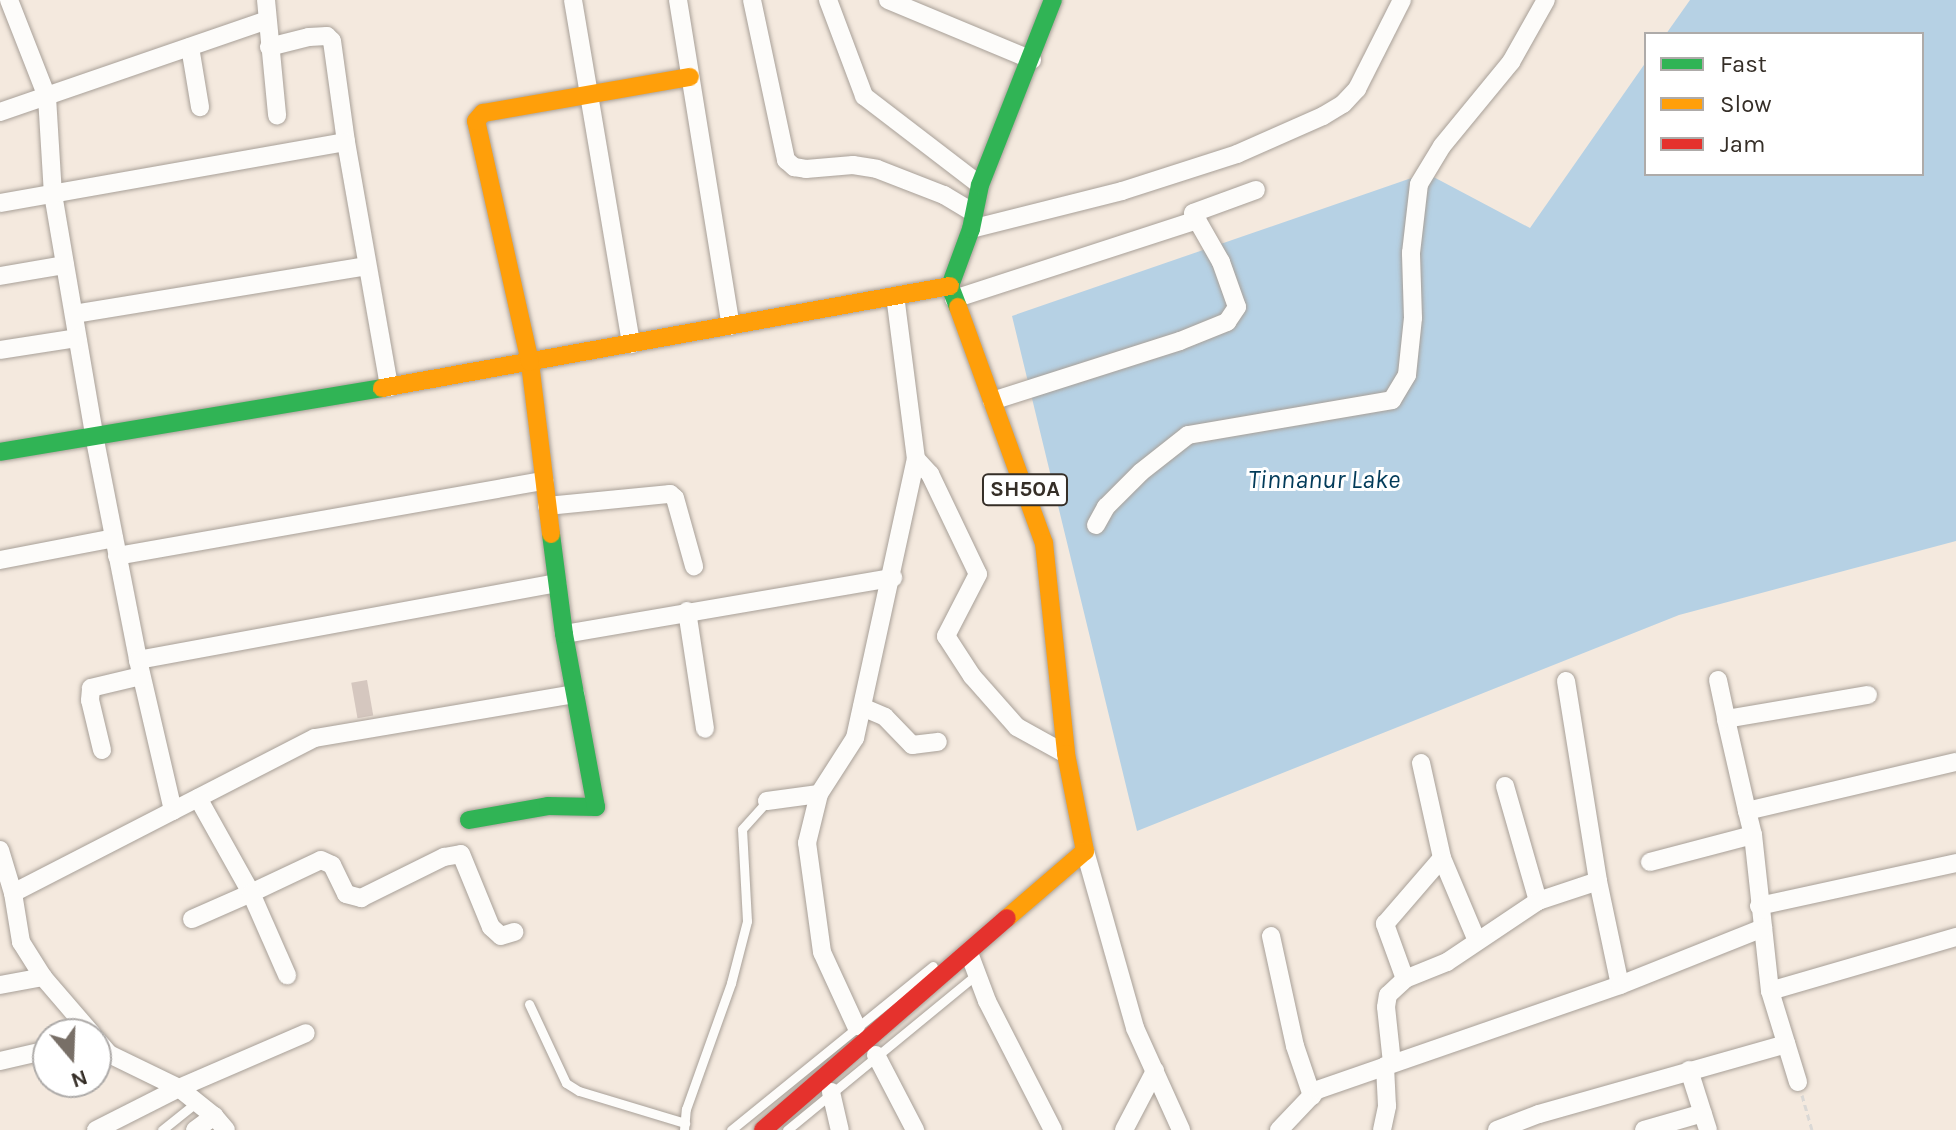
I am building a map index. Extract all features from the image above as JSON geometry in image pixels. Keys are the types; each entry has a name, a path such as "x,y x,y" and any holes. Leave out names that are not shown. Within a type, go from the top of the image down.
{"street":[{"path":"9,0 47,97 53,194 94,435 139,668 173,811"},
{"path":"266,0 277,115"},
{"path":"573,0 631,344"},
{"path":"678,0 731,326"},
{"path":"752,0 786,160 794,167 806,169 853,165 877,169 944,195 972,221"},
{"path":"828,0 864,96 980,185"},
{"path":"888,0 1032,60"},
{"path":"952,293 980,185 1032,60 1053,0"},
{"path":"972,221 1122,191 1208,164 1323,116 1343,104 1357,89 1402,0"},
{"path":"1096,525 1106,507 1132,481 1188,435 1392,400 1407,375 1413,318 1411,253 1419,184 1442,146 1511,62 1546,0"},
{"path":"0,112 267,20"},
{"path":"269,47 309,37 327,36 332,41 346,142 389,387"},
{"path":"190,47 200,107"},
{"path":"469,820 548,806 596,807 564,634 530,362 475,128 476,121 483,113 690,77"},
{"path":"0,203 346,142"},
{"path":"992,401 1180,341 1227,322 1237,307 1221,262 1193,213 1256,190"},
{"path":"0,452 389,387 895,296 952,293 1197,220"},
{"path":"0,276 65,265"},
{"path":"74,314 367,266"},
{"name":"SH50A","path":"952,293 1044,543 1066,754 1085,851"},
{"path":"856,1026 822,952 807,843 819,794 855,738 893,578 916,459 895,296"},
{"path":"0,350 77,338"},
{"path":"916,459 930,474 978,574 946,636 972,676 1017,727 1066,754"},
{"path":"0,560 116,547 544,481"},
{"path":"547,506 670,494 675,498 694,566"},
{"path":"564,634 893,578"},
{"path":"102,750 90,700 91,688 139,668 557,583"},
{"path":"687,611 705,729"},
{"path":"1718,680 1753,835 1770,991 1798,1082"},
{"path":"1566,681 1598,881 1620,985"},
{"path":"13,893 315,738 575,694"},
{"path":"1726,719 1868,695"},
{"path":"862,707 885,717 912,745 938,742"},
{"path":"1747,811 1956,762"},
{"path":"1421,763 1442,858 1477,941"},
{"path":"1505,786 1538,901"},
{"path":"767,801 819,794"},
{"path":"198,798 251,893 287,975"},
{"path":"1650,862 1753,835"},
{"path":"0,850 13,893 21,942 43,977 78,1018"},
{"path":"763,1130 940,980 1085,851 1135,1028 1181,1130"},
{"path":"192,919 321,860 332,865 346,894 361,898 444,857 461,854 466,859 491,927 501,936 514,932"},
{"path":"1405,979 1385,924 1442,858"},
{"path":"1759,906 1956,863"},
{"path":"1382,1130 1387,1106 1388,995 1405,979 1447,962 1538,901 1598,881"},
{"path":"1279,1130 1317,1090 1620,985 1763,928"},
{"path":"1271,936 1295,1046 1312,1096"},
{"path":"1770,991 1956,937"},
{"path":"969,953 1027,1085 1053,1130"},
{"path":"0,985 43,977"},
{"path":"96,1130 179,1088 306,1033"},
{"path":"1497,1130 1689,1070 1786,1044"},
{"path":"0,1061 32,1054"},
{"path":"112,1055 179,1088 220,1123"},
{"path":"876,1055 915,1130"},
{"path":"1644,1130 1705,1121 1689,1070"},
{"path":"1124,1130 1155,1071"},
{"path":"831,1092 840,1130"},
{"path":"195,1130 220,1123"}],"lane":[{"path":"529,1004 566,1083 684,1127 686,1109 731,983 747,921 742,829 767,801"},
{"path":"731,1130 916,977 956,951 969,953"},
{"path":"787,1130 977,974"},
{"path":"162,1130 197,1102"}],"path":[{"path":"1798,1082 1812,1130"}],"water":[{"name":"Tinnanur Lake","path":"1690,0 1956,0 1956,541 1679,615 1137,831 1012,316 1426,173 1530,228 1644,65 1644,176 1924,176 1924,32 1667,32"}],"building":[{"path":"367,680 373,715 357,718 351,683"}],"traffic: fast":[{"path":"958,307 950,286 971,229 980,185 1053,0"},
{"path":"0,452 382,388"},
{"path":"469,820 548,806 596,807 564,634 551,534"}],"traffic: slow":[{"path":"551,534 530,362 476,121 483,113 690,77"},
{"path":"382,388 950,286"},
{"path":"958,307 1044,543 1066,754 1085,851 1007,918"}],"traffic: jam":[{"path":"763,1130 1007,918"}]}
